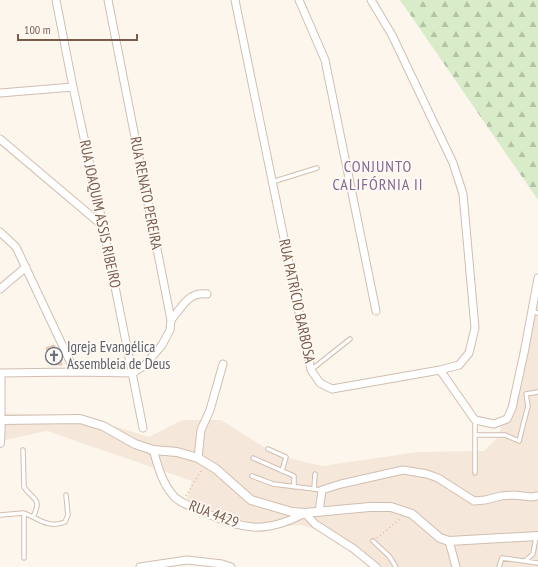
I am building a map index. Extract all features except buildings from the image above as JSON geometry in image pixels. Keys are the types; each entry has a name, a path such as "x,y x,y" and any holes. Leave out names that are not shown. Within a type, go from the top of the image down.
{"street":[{"name":"RUA JOAQUIM ASSIS RIBEIRO","path":"56,0 73,87 104,226 143,428"},
{"name":"RUA RENATO PEREIRA","path":"108,0 171,320 170,330 162,345 144,366 133,373"},
{"name":"RUA PATRÍCIO BARBOSA","path":"235,0 311,370 320,382 332,389 440,370 460,365 469,354 476,328 463,194 453,163 392,35 371,0"},
{"path":"299,0 324,60 376,312"},
{"path":"0,93 73,87"},
{"path":"0,139 104,226"},
{"path":"0,232 16,248 76,372"},
{"path":"0,289 26,267"},
{"path":"440,370 475,420 494,424 507,419 512,408 535,312 538,278"},
{"path":"171,320 192,296 199,293 207,294"},
{"path":"202,460 201,430 210,410 223,364"},
{"path":"0,443 0,373 133,373"},
{"path":"0,420 80,419 103,426 135,444 153,450 176,452 202,460 216,469 251,500 292,512 305,513 370,507 391,507 412,514 440,538 450,541 537,536"},
{"name":"RUA 4429","path":"153,450 163,482 173,496 182,502 224,521 250,528 266,527 290,521 305,513"},
{"path":"319,512 322,490 340,484 403,470 427,474 438,478 474,501 486,500 501,496 538,496"},
{"path":"305,513 315,524 354,549 376,567"},
{"path":"450,541 456,567"},
{"path":"140,567 187,560 222,564 230,567"}],"lane":[{"path":"272,182 317,168"},
{"path":"311,370 350,338"},
{"path":"475,435 505,435 519,441 528,406 526,394 538,392"},
{"path":"475,420 475,473"},
{"path":"268,449 286,457 282,471"},
{"path":"23,450 24,487 36,501 36,512 33,518"},
{"path":"253,458 294,476 294,487"},
{"path":"314,489 315,474"},
{"path":"252,476 273,484 322,490"},
{"path":"0,515 24,513 45,524 59,525 65,522 68,515 66,495"},
{"path":"24,513 24,558"},
{"path":"525,561 532,554 537,536"},
{"path":"373,541 389,556 396,567"},
{"path":"499,567 502,558 538,563"}],"path":[{"path":"182,502 202,460"},
{"path":"373,541 407,512"}],"shaded area":[{"path":"538,295 538,567 374,567 327,533 301,525 254,528 187,499 192,481 47,431 0,441 0,413 81,416 149,437 182,420 221,420 277,455 322,466 418,452 484,451 497,438 512,399"}],"green space":[{"path":"400,0 538,0 538,200"}],"place":[{"name":"Igreja Evangélica Assembleia de Deus","path":"54,356"}],"district":[{"name":"CONJUNTO CALIFÓRNIA II","path":"378,175"}]}
